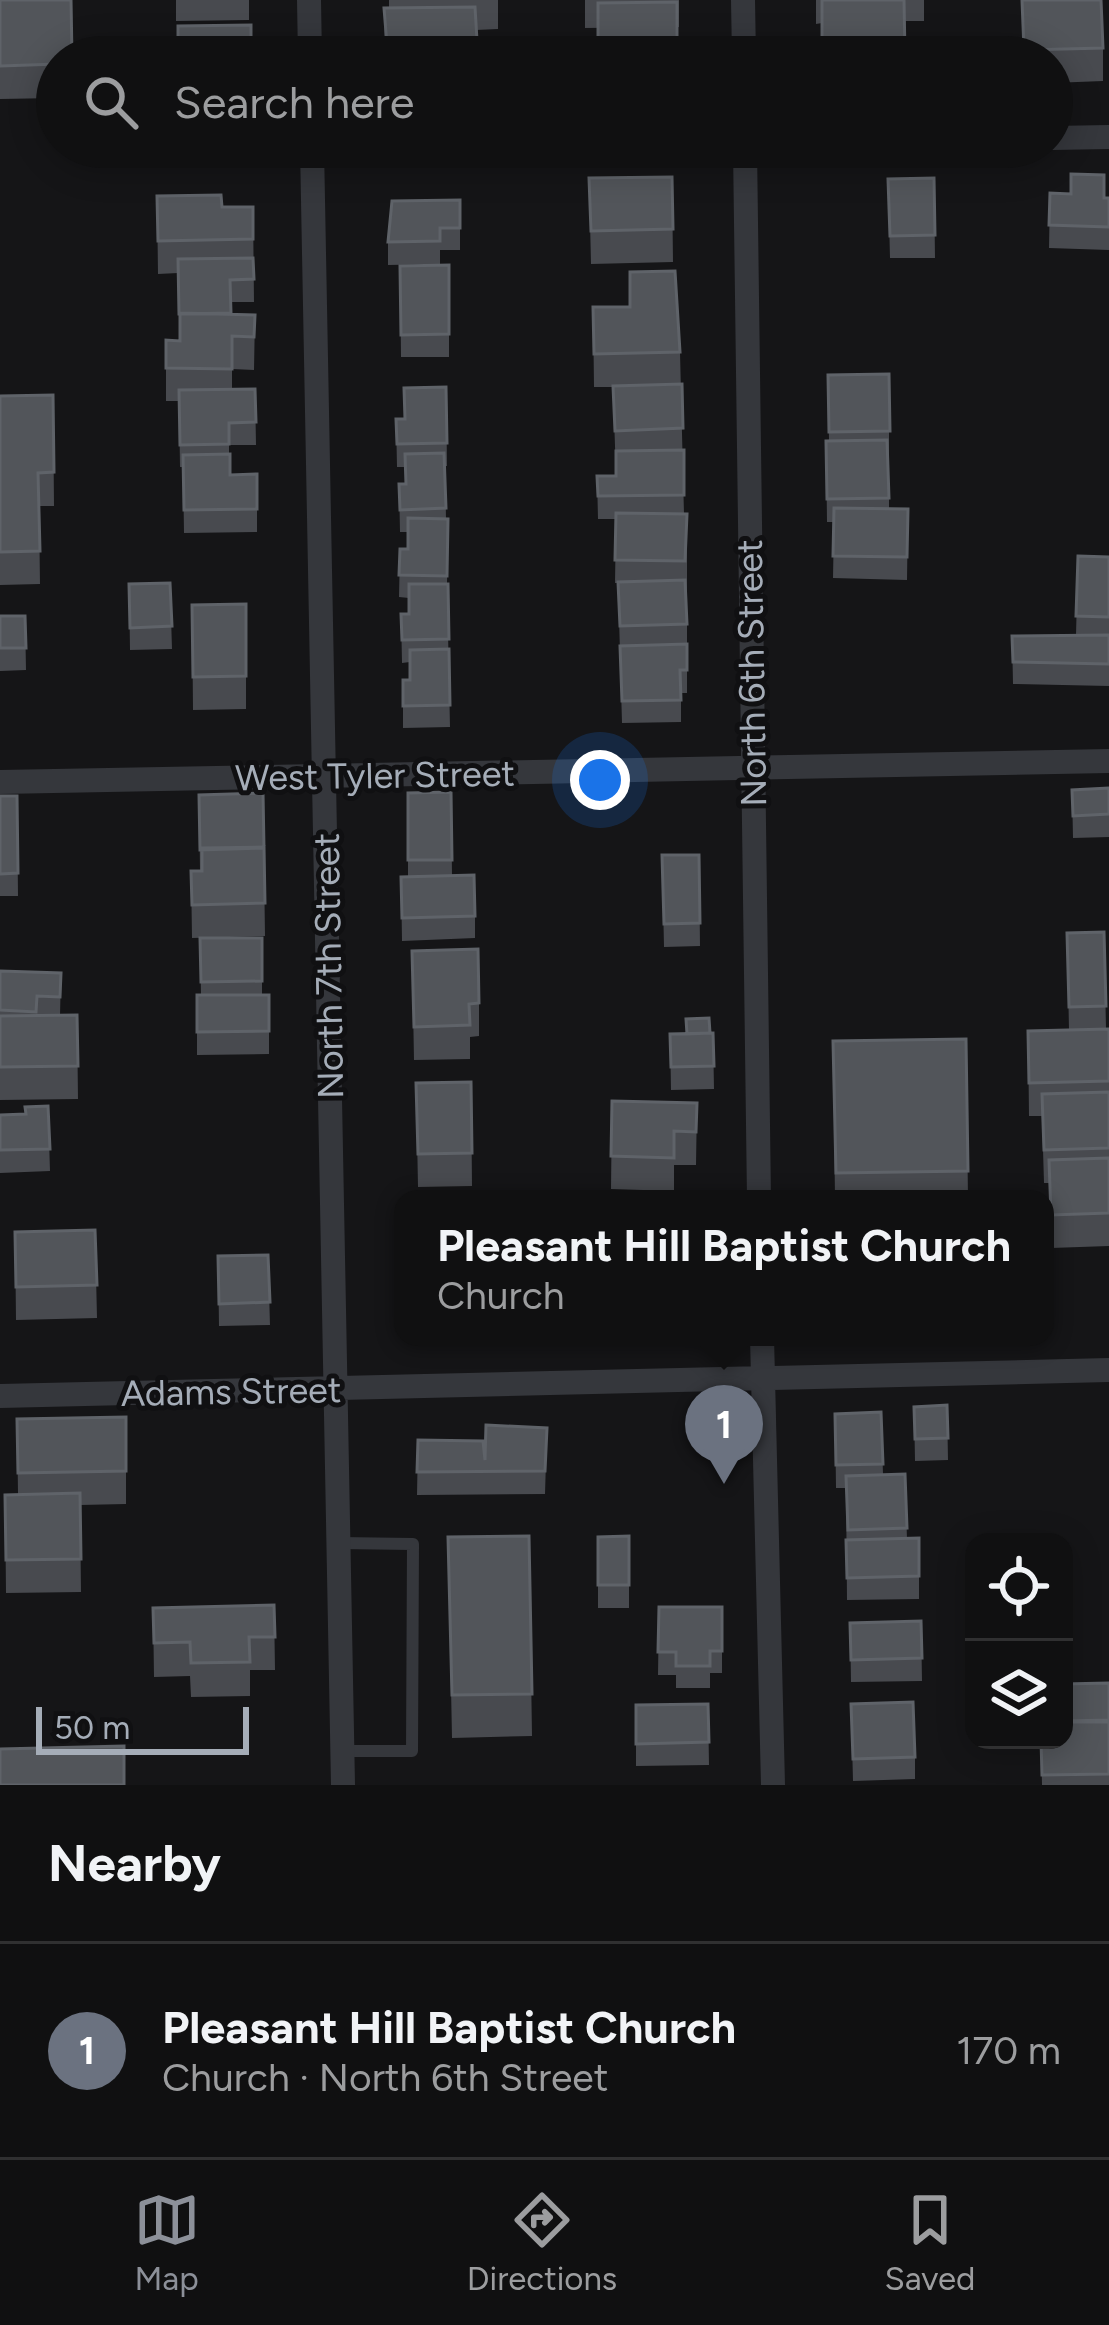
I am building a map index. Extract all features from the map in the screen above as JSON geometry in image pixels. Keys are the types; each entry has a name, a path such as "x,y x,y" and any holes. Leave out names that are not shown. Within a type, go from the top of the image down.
{"street":[{"path":"309,0 310,36"},
{"path":"743,0 744,36"},
{"path":"1073,138 1109,137"},
{"name":"North 7th Street","path":"312,168 343,1785"},
{"name":"North 6th Street","path":"746,168 759,1190"},
{"name":"West Tyler Street","path":"0,782 1109,761"},
{"path":"762,1346 773,1785"},
{"name":"Adams Street","path":"0,1396 1109,1370"}],"lane":[{"path":"339,1543 413,1544 412,1751 342,1751"}],"building":[{"path":"0,0 71,0 72,36 36,36 36,65 0,66"},
{"path":"822,0 904,0 905,36 822,36"},
{"path":"1022,0 1101,0 1103,48 1073,49 1073,36 1023,36"},
{"path":"677,2 677,36 598,36 598,3"},
{"path":"475,7 477,36 386,36 384,8"},
{"path":"251,25 251,36 178,36 178,26"},
{"path":"1071,174 1104,175 1109,227 1049,225 1050,193 1071,194"},
{"path":"672,177 673,229 591,231 589,178"},
{"path":"934,178 935,235 890,236 888,179"},
{"path":"221,195 222,207 253,207 253,239 158,241 157,196"},
{"path":"460,200 460,228 440,228 440,241 388,242 392,201"},
{"path":"253,258 254,279 230,280 231,313 179,314 178,259"},
{"path":"449,265 449,334 401,335 400,266"},
{"path":"675,271 680,352 594,354 593,307 630,307 630,272"},
{"path":"180,313 255,315 254,337 232,336 232,369 166,368 166,340 180,341"},
{"path":"889,374 890,431 829,432 828,375"},
{"path":"682,384 683,428 615,431 613,386"},
{"path":"446,387 447,443 397,444 396,419 405,419 404,388"},
{"path":"255,389 256,422 229,423 229,444 180,445 179,390"},
{"path":"53,395 54,472 38,473 40,551 0,552 0,396"},
{"path":"887,440 889,498 827,499 826,441"},
{"path":"684,450 684,495 598,496 597,476 616,476 616,451"},
{"path":"444,453 446,508 400,510 399,484 406,484 405,454"},
{"path":"230,454 230,475 257,474 257,509 184,510 183,455"},
{"path":"834,508 908,509 907,557 833,556"},
{"path":"616,513 687,514 685,561 615,560"},
{"path":"408,518 448,519 447,576 399,575 400,549 408,549"},
{"path":"1078,556 1109,557 1109,617 1076,616"},
{"path":"685,580 687,624 620,626 618,582"},
{"path":"170,583 172,626 130,628 129,584"},
{"path":"409,584 448,584 449,639 402,640 401,614 409,614"},
{"path":"246,604 246,676 193,677 192,605"},
{"path":"0,616 25,616 26,648 0,648"},
{"path":"1109,635 1109,664 1013,662 1012,636"},
{"path":"687,644 687,670 680,670 681,700 622,701 620,646"},
{"path":"449,649 450,705 403,706 403,680 410,680 410,650"},
{"path":"1109,788 1109,814 1073,816 1072,790"},
{"path":"451,792 452,860 408,860 408,793"},
{"path":"263,793 264,848 200,850 199,795"},
{"path":"0,796 17,796 18,873 0,874"},
{"path":"264,847 265,903 192,905 191,871 202,871 202,848"},
{"path":"662,855 699,855 700,923 664,924"},
{"path":"474,875 475,916 402,918 401,877"},
{"path":"1104,932 1106,1006 1069,1007 1067,933"},
{"path":"200,938 262,938 262,981 201,982"},
{"path":"478,949 479,1003 469,1004 470,1025 414,1027 412,951"},
{"path":"0,971 61,973 60,997 37,996 36,1012 0,1010"},
{"path":"197,995 269,995 269,1031 197,1032"},
{"path":"77,1015 78,1066 0,1067 0,1016"},
{"path":"709,1018 710,1033 687,1034 686,1019"},
{"path":"1109,1029 1109,1081 1029,1083 1028,1031"},
{"path":"713,1033 714,1066 671,1067 670,1034"},
{"path":"966,1039 968,1171 836,1173 833,1041"},
{"path":"471,1082 472,1153 418,1154 416,1083"},
{"path":"1109,1092 1109,1148 1044,1150 1042,1094"},
{"path":"612,1101 697,1103 696,1132 674,1131 674,1158 611,1156"},
{"path":"48,1106 50,1149 0,1150 0,1115 26,1114 25,1107"},
{"path":"1109,1158 1109,1213 1054,1215 1049,1160"},
{"path":"95,1230 97,1285 16,1287 15,1232"},
{"path":"268,1255 270,1302 219,1304 218,1256"},
{"path":"947,1405 948,1438 915,1439 914,1407"},
{"path":"881,1412 883,1464 836,1465 835,1414"},
{"path":"126,1417 126,1471 18,1473 17,1419"},
{"path":"486,1425 547,1428 545,1471 417,1472 418,1440 483,1441 485,1460"},
{"path":"905,1474 907,1528 848,1530 846,1476"},
{"path":"80,1493 81,1559 6,1560 5,1495"},
{"path":"529,1536 532,1694 452,1695 448,1537"},
{"path":"629,1536 629,1585 598,1585 598,1537"},
{"path":"919,1538 919,1576 847,1578 846,1540"},
{"path":"274,1605 275,1637 249,1637 250,1662 191,1663 190,1642 154,1643 153,1608"},
{"path":"659,1607 722,1607 722,1651 710,1651 710,1666 676,1666 676,1652 658,1652"},
{"path":"921,1621 922,1658 851,1660 850,1623"},
{"path":"1109,1683 1109,1720 1073,1721 1073,1684"},
{"path":"913,1702 915,1757 853,1759 851,1704"},
{"path":"708,1704 709,1742 636,1744 636,1705"},
{"path":"1073,1722 1109,1722 1109,1774 1042,1775 1041,1749 1073,1749"},
{"path":"124,1746 124,1785 0,1785 0,1749"}],"place":[{"name":"Pleasant Hill Baptist Church","path":"724,1484"}]}
